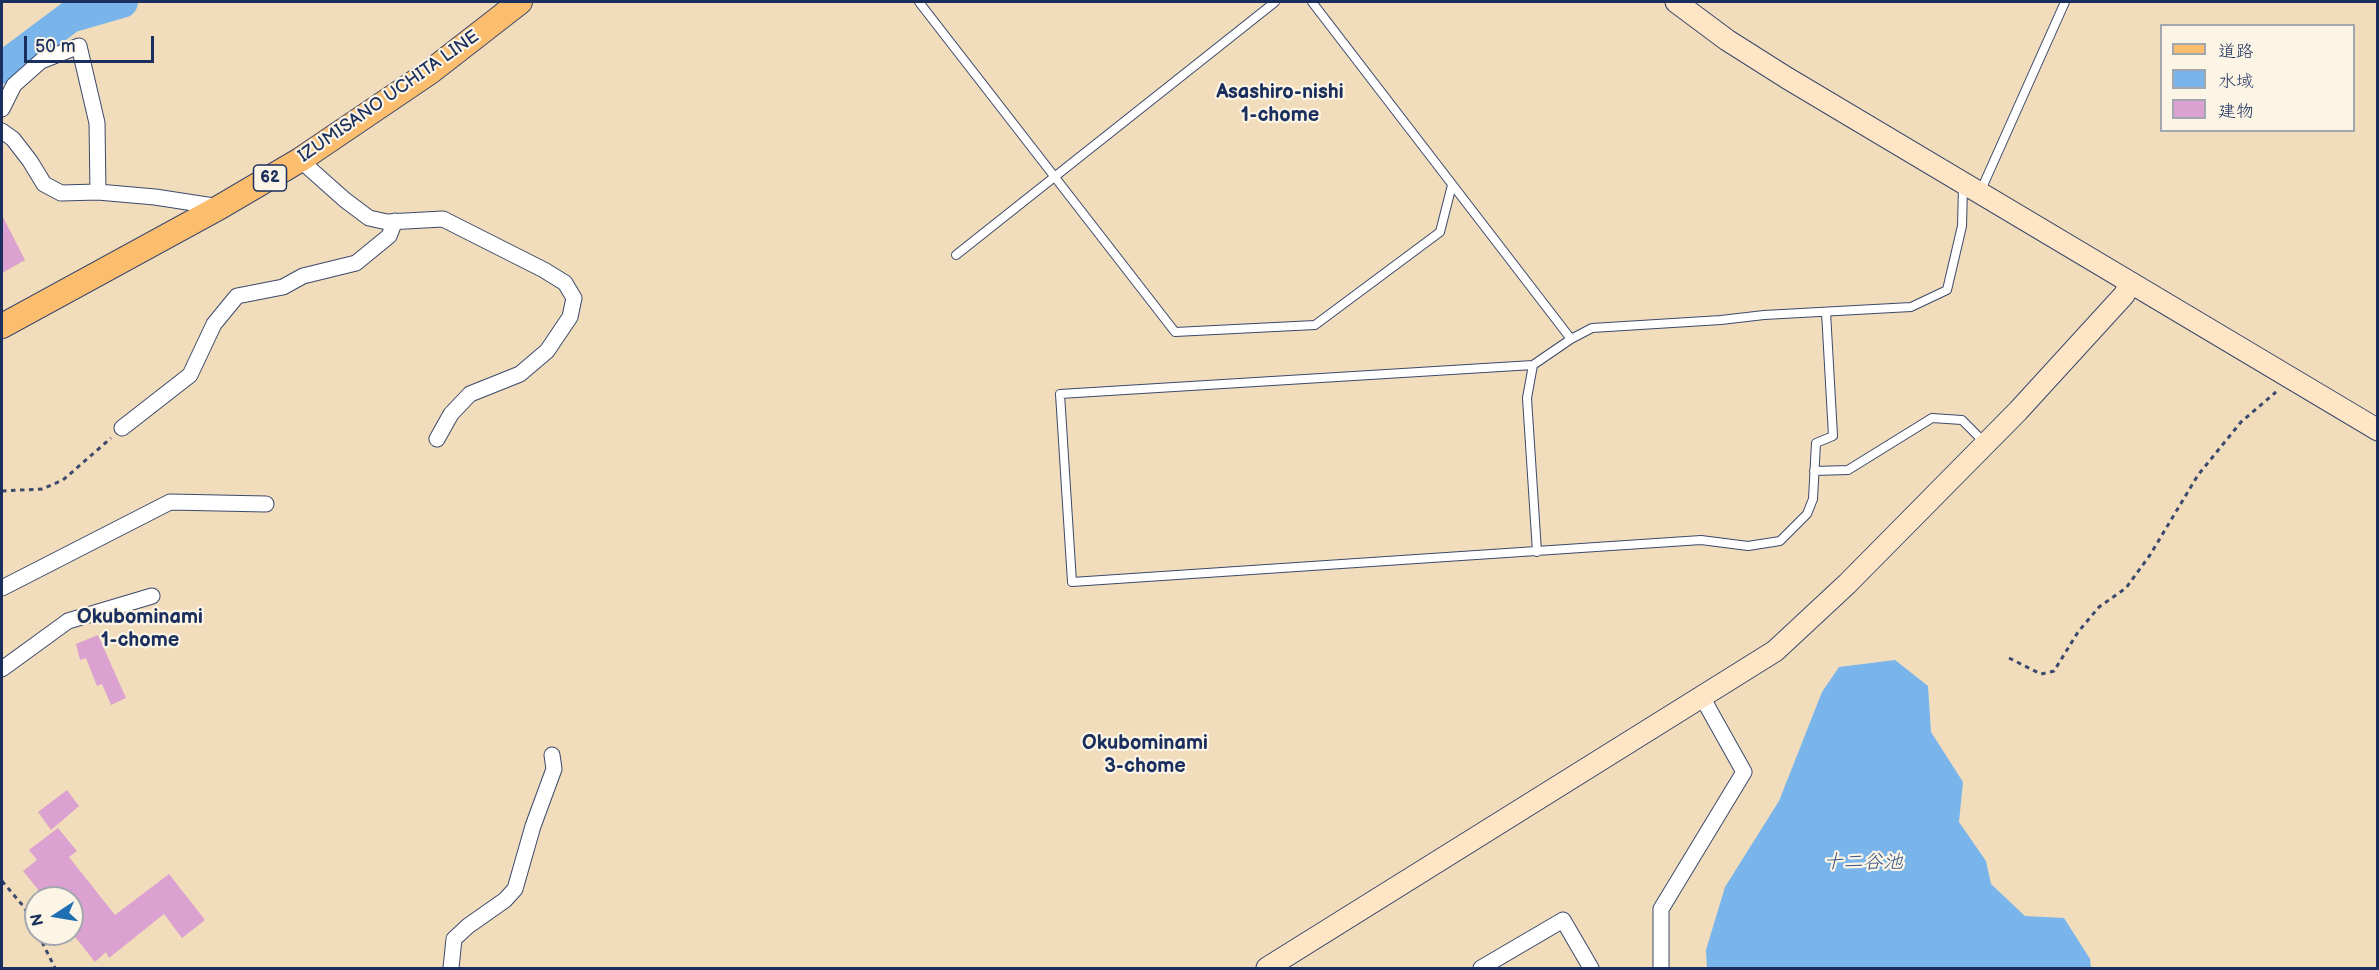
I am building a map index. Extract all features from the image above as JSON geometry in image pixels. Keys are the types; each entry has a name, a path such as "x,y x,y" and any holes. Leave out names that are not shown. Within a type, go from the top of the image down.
{"main road":[{"name":"IZUMISANO UCHITA LINE","path":"2,326 220,207 300,160 430,72 520,2"}],"street":[{"path":"1676,2 1727,40 1787,78 1972,186 2130,284 2378,430"},
{"path":"2,109 14,84 41,61 79,46 97,123 98,192"},
{"path":"2,131 13,139 44,184 61,193 98,192 155,196 220,207"},
{"path":"300,160 369,219 395,221 443,219 544,270 565,283 574,298 570,317 547,351 520,374 470,394 451,414 437,439"},
{"path":"122,428 190,375 214,324 237,296 283,287 303,276 356,263 389,236 395,221"},
{"path":"1267,969 1775,651 1847,584 1985,443 2116,303 2130,284"},
{"path":"2,588 170,502 266,504"},
{"path":"2,669 68,621 152,596"},
{"path":"1661,969 1661,909 1744,772 1702,697"},
{"path":"451,969 454,939 468,926 506,900 515,889 532,826 554,769 552,755"},
{"path":"1481,969 1563,920 1591,969"}],"lane":[{"path":"919,2 1175,332 1315,325 1440,232 1452,186"},
{"path":"956,255 1275,2"},
{"path":"1312,2 1571,339"},
{"path":"1826,312 1833,436 1816,443 1813,499 1807,514 1780,541 1748,546 1701,540 1072,582 1060,393 1533,365 1571,339 1592,328 1826,312 1911,307 1947,290 1972,186 2065,2"},
{"path":"1533,365 1527,398 1537,552"},
{"path":"1814,471 1848,470 1932,418 1962,420 1985,443"}],"path":[{"path":"2009,658 2041,674 2054,671 2078,632 2098,607 2126,588 2150,555 2198,475 2241,423 2290,378"},
{"path":"2,491 42,489 63,480 122,428"},
{"path":"2,881 24,907"},
{"path":"44,946 55,969"}],"water":[{"name":"十二谷池","path":"1895,660 1928,686 1931,732 1963,782 1959,822 1986,861 1991,884 2025,916 2064,918 2090,959 2091,968 1707,968 1706,950 1725,887 1779,801 1822,692 1839,667"}],"building":[{"path":"2,215 25,260 2,273"},
{"path":"98,635 126,698 111,705 102,684 97,686 86,658 80,660 76,644"},
{"path":"67,790 79,806 51,830 38,812"},
{"path":"58,828 77,851 69,857 115,915 169,874 205,920 182,938 164,914 109,958 106,952 95,962 82,946 84,886 35,886 23,871 37,860 29,850"}],"waterway":[{"path":"2,68 70,17 122,2"}],"district":[{"name":"Asashiro-nishi 1-chome","path":"1280,104"},
{"name":"Okubominami 1-chome","path":"140,630"},
{"name":"Okubominami 3-chome","path":"1145,756"}]}
